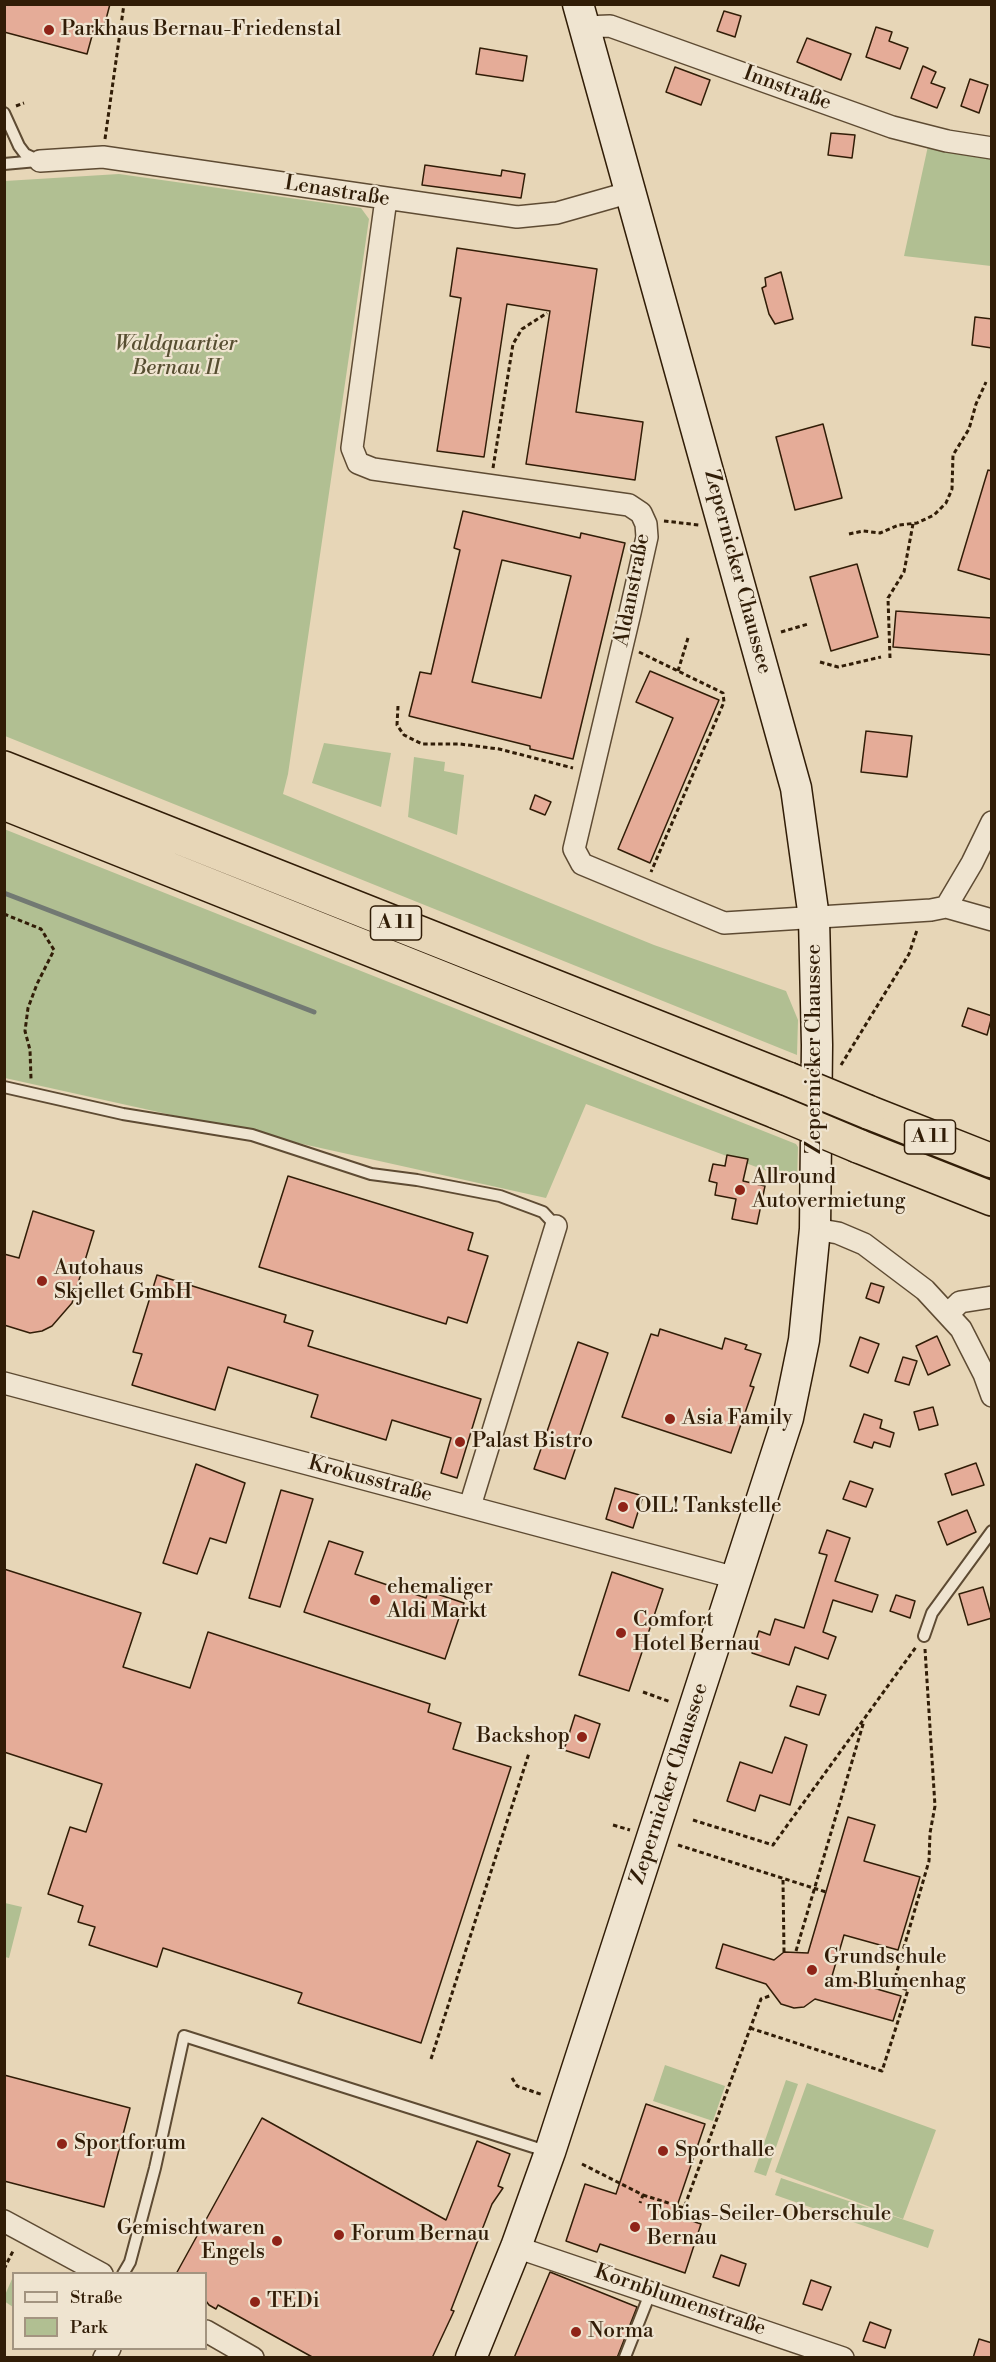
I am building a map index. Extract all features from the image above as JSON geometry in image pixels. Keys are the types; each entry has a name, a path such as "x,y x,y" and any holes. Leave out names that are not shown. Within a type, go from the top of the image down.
{"highway":[{"name":"A 11","path":"4,768 992,1161"},
{"name":"A 11","path":"4,803 992,1199"}],"main road":[{"name":"Zepernicker Chaussee","path":"471,2358 516,2247 550,2152 791,1409 804,1340 815,1229 817,1045 813,918 810,879 796,788 581,16"}],"street":[{"name":"Innstraße","path":"581,16 892,127 947,141 992,148"},
{"name":"Lenastraße","path":"40,161 103,157 517,217 557,213 631,192"},
{"name":"Aldanstraße","path":"386,199 352,448 358,463 373,469 628,505 641,513 646,524 647,537 578,829 574,849 576,857 590,868 716,921 734,924 813,918"},
{"path":"946,907 972,863 992,822"},
{"path":"813,918 924,911 946,907 992,920"},
{"path":"470,1506 556,1226"},
{"path":"815,1229 838,1233 864,1244 925,1290 949,1313 961,1329 984,1374 992,1396"},
{"path":"949,1313 960,1302 992,1298"},
{"name":"Krokusstraße","path":"4,1383 736,1578"},
{"path":"4,2221 98,2272"},
{"name":"Kornblumenstraße","path":"516,2247 843,2358"},
{"path":"207,2332 253,2358"}],"lane":[{"path":"4,112 19,146 31,158 40,161"},
{"path":"4,164 40,161"},
{"path":"4,1087 123,1114 252,1135 371,1174 417,1180 500,1196 543,1212 556,1226"},
{"path":"924,1636 932,1613 992,1531"},
{"path":"124,2272 130,2262 155,2168 184,2036 550,2152"},
{"path":"625,2357 651,2291"}],"path":[{"path":"103,157 124,4"},
{"path":"16,106 24,103"},
{"path":"492,475 513,344 522,329 547,313"},
{"path":"849,534 863,531 880,533 899,525 913,524 934,516 946,503 952,489 953,455 969,429 976,404 986,382"},
{"path":"662,522 704,525"},
{"path":"890,658 888,598 904,572 913,524"},
{"path":"781,632 808,624"},
{"path":"678,671 688,638"},
{"path":"622,644 723,693 724,702 649,877"},
{"path":"820,662 838,667 881,657"},
{"path":"398,706 398,725 404,735 422,744 460,744 499,749 581,770"},
{"path":"836,1074 909,954 924,911"},
{"path":"4,914 41,929 54,950 28,1008 25,1031 33,1074 27,1092"},
{"path":"693,1820 773,1845 924,1636"},
{"path":"750,2028 882,2071 908,1989 892,1984 929,1861 930,1833 935,1806 924,1636"},
{"path":"643,1692 678,1704"},
{"path":"796,1951 866,1717"},
{"path":"431,2059 530,1753"},
{"path":"613,1825 634,1831"},
{"path":"678,1845 826,1892"},
{"path":"783,1880 784,1952"},
{"path":"582,2164 643,2195 684,2208 761,1999 772,1995"},
{"path":"512,2078 517,2086 548,2096"},
{"path":"640,2203 643,2195"}],"green space":[{"path":"928,146 991,153 991,266 904,256"},
{"name":"Waldquartier Bernau II","path":"119,174 361,208 369,219 288,774 283,794 654,945 786,991 798,1020 797,1055 5,736 5,181"},
{"path":"324,743 391,753 381,807 312,783"},
{"path":"414,757 445,762 444,771 464,775 457,835 408,817"},
{"path":"4,829 796,1144 798,1147 797,1182 586,1104 546,1198 5,1078"},
{"path":"5,1903 22,1907 9,1958 5,1957"},
{"path":"665,2065 725,2086 713,2121 653,2101"},
{"path":"786,2080 798,2084 766,2176 754,2172"},
{"path":"807,2083 936,2130 903,2219 775,2172"},
{"path":"781,2178 934,2230 928,2248 775,2195"},
{"path":"12,2279 12,2306 4,2301"}],"building":[{"name":"Parkhaus Bernau-Friedenstal","path":"4,4 110,4 104,27 95,25 87,54 4,32"},
{"path":"724,11 741,16 735,37 717,31"},
{"path":"876,27 892,32 889,41 908,48 900,69 866,57"},
{"path":"807,38 851,54 841,80 797,62"},
{"path":"480,48 527,56 523,81 476,74"},
{"path":"923,66 936,72 931,83 945,88 937,108 911,98"},
{"path":"675,67 710,80 701,105 666,92"},
{"path":"970,79 988,85 979,113 961,106"},
{"path":"831,133 855,135 852,158 828,155"},
{"path":"425,165 501,176 502,170 525,174 521,198 422,185"},
{"path":"457,248 597,269 576,412 643,422 635,480 526,464 550,311 507,304 484,457 437,451 461,298 450,296"},
{"path":"781,272 793,319 775,324 769,314 762,288 766,286 765,278"},
{"path":"975,317 992,319 992,348 972,345"},
{"path":"823,424 842,498 795,510 776,437"},
{"path":"988,470 992,471 992,580 958,570"},
{"path":"463,511 580,538 581,533 625,543 573,759 409,716 420,672 431,674 460,550 454,548","holes":["502,560 571,576 541,698 472,682"]},
{"path":"857,564 878,637 831,651 810,577"},
{"path":"896,611 992,618 992,655 893,647"},
{"path":"650,671 719,700 650,863 618,849 673,718 636,702"},
{"path":"866,731 912,736 907,777 861,772"},
{"path":"535,795 551,802 545,815 530,809"},
{"path":"968,1008 992,1016 987,1035 962,1026"},
{"name":"Allround Autovermietung","path":"727,1155 748,1159 743,1181 765,1186 757,1224 732,1219 736,1199 715,1195 717,1183 709,1181 713,1164 725,1166"},
{"path":"288,1176 473,1233 468,1250 488,1256 467,1323 448,1317 446,1324 259,1267"},
{"name":"Autohaus Skjellet GmbH","path":"33,1211 94,1231 72,1303 52,1326 30,1333 4,1325 4,1254 19,1258"},
{"path":"157,1275 286,1315 284,1322 313,1331 308,1346 481,1399 457,1478 441,1473 451,1438 392,1420 386,1440 311,1417 318,1395 228,1367 215,1410 132,1385 142,1354 133,1352"},
{"path":"871,1283 884,1287 879,1303 866,1298"},
{"path":"660,1329 722,1349 725,1338 747,1345 745,1349 761,1354 750,1386 754,1387 731,1453 622,1417 651,1334 658,1336"},
{"path":"937,1336 950,1365 928,1375 916,1346"},
{"path":"860,1337 879,1344 868,1373 850,1366"},
{"path":"578,1342 608,1353 565,1479 534,1469"},
{"path":"903,1357 917,1361 909,1385 895,1381"},
{"path":"933,1407 938,1425 919,1430 914,1412"},
{"path":"864,1414 882,1420 880,1428 894,1433 890,1447 874,1442 872,1448 854,1442"},
{"path":"976,1463 984,1485 952,1495 945,1474"},
{"path":"196,1464 245,1483 226,1543 210,1538 197,1574 163,1563"},
{"path":"850,1481 873,1489 866,1507 843,1499"},
{"path":"615,1488 643,1496 633,1528 606,1519"},
{"path":"281,1490 313,1499 280,1607 249,1598"},
{"path":"967,1510 976,1532 947,1545 938,1522"},
{"path":"827,1530 850,1538 835,1581 878,1595 872,1612 833,1600 823,1632 836,1637 828,1659 795,1647 789,1665 752,1653 759,1631 770,1635 775,1619 804,1628 827,1555 819,1553"},
{"name":"ehemaliger Aldi Markt","path":"329,1541 363,1552 355,1574 426,1598 428,1591 464,1603 445,1659 304,1612"},
{"path":"4,1569 141,1613 123,1667 190,1688 208,1632 430,1704 428,1712 461,1723 453,1749 511,1767 421,2043 298,2003 302,1993 163,1948 157,1967 89,1945 95,1927 78,1922 83,1906 48,1894 70,1827 86,1832 102,1784 4,1752"},
{"path":"612,1572 663,1589 629,1691 579,1675"},
{"path":"983,1587 992,1618 968,1625 959,1594"},
{"path":"896,1595 915,1601 910,1618 890,1611"},
{"path":"797,1686 826,1695 819,1715 790,1706"},
{"name":"Backshop","path":"575,1715 600,1724 589,1758 564,1750"},
{"path":"785,1737 807,1745 790,1805 760,1795 755,1811 727,1801 740,1762 772,1773"},
{"path":"848,1817 875,1825 864,1861 920,1877 898,1950 844,1935 832,1976 901,1996 893,2021 815,1999 804,2007 794,2008 781,2004 766,1984 716,1968 723,1944 774,1960 784,1952 808,1953"},
{"name":"Sportforum","path":"4,2075 130,2108 104,2207 4,2181"},
{"path":"646,2104 705,2124 674,2215 701,2224 685,2273 600,2244 597,2252 566,2241 585,2184 616,2194"},
{"name":"Forum Bernau","path":"262,2118 446,2220 477,2141 510,2154 498,2186 503,2188 492,2204 451,2310 454,2311 432,2358 314,2358 218,2305 216,2309 209,2305 207,2302 207,2272 177,2272"},
{"path":"721,2255 746,2264 739,2286 713,2277"},
{"name":"Norma","path":"550,2272 637,2307 617,2358 514,2358"},
{"path":"811,2280 831,2287 822,2310 803,2304"},
{"path":"870,2322 891,2330 885,2348 863,2341"},
{"path":"979,2339 992,2343 992,2358 973,2358"}],"waterway":[{"path":"4,893 314,1012"}],"place":[{"name":"Parkhaus Bernau-Friedenstal","path":"49,30"},
{"name":"Allround Autovermietung","path":"740,1190"},
{"name":"Autohaus Skjellet GmbH","path":"42,1281"},
{"name":"Asia Family","path":"670,1419"},
{"name":"Palast Bistro","path":"460,1442"},
{"name":"OIL! Tankstelle","path":"623,1507"},
{"name":"ehemaliger Aldi Markt","path":"375,1600"},
{"name":"Comfort Hotel Bernau","path":"621,1633"},
{"name":"Backshop","path":"582,1737"},
{"name":"Grundschule am Blumenhag","path":"812,1970"},
{"name":"Sportforum","path":"62,2144"},
{"name":"Sporthalle","path":"663,2151"},
{"name":"Tobias-Seiler-Oberschule Bernau","path":"635,2227"},
{"name":"Forum Bernau","path":"339,2235"},
{"name":"Gemischtwaren Engels","path":"277,2241"},
{"name":"TEDi","path":"255,2302"},
{"name":"Norma","path":"576,2332"}]}
